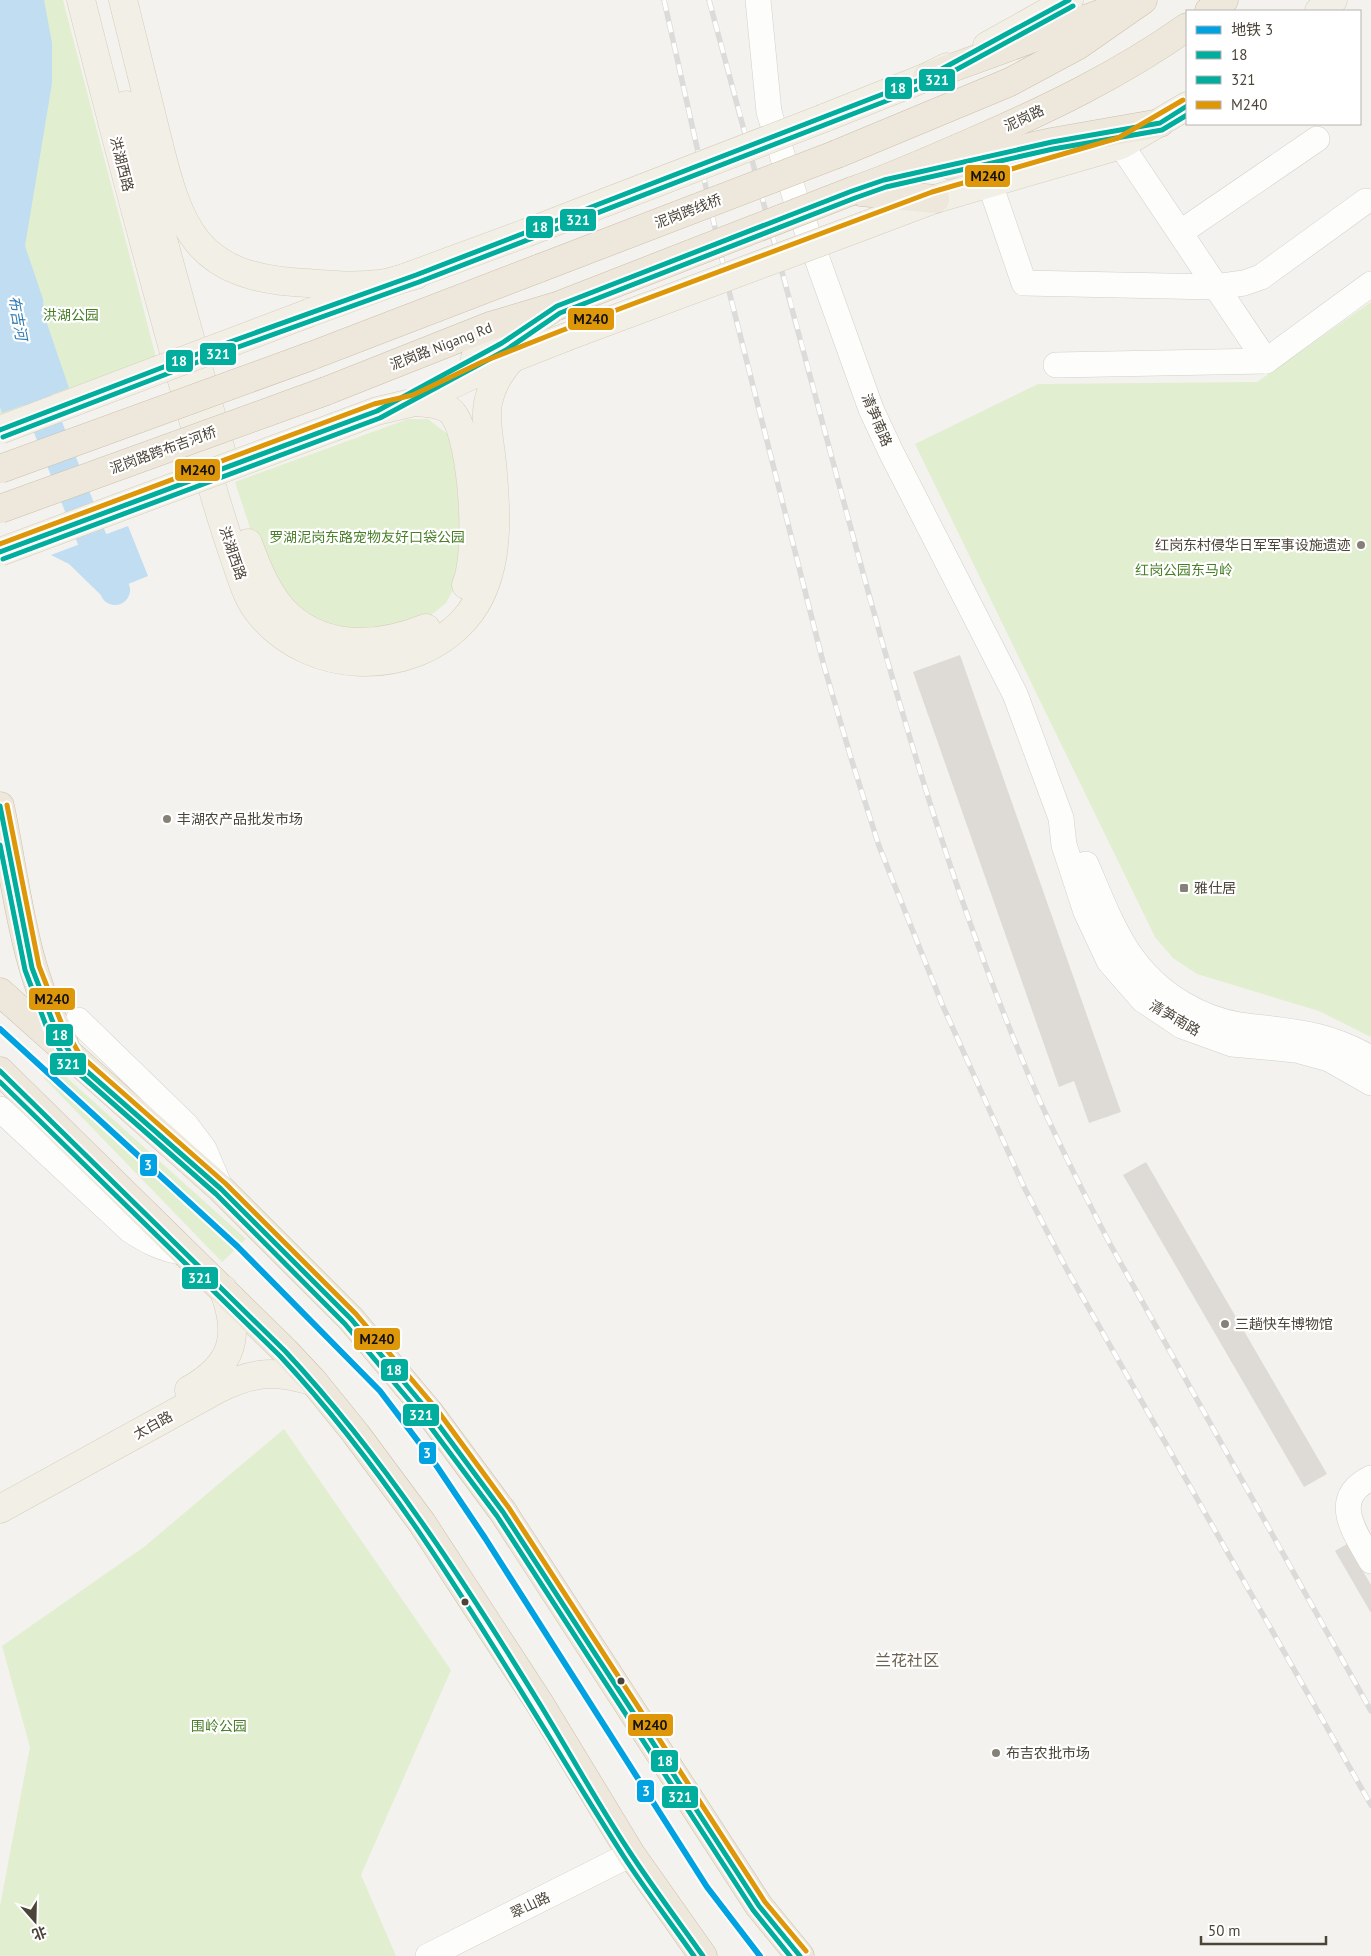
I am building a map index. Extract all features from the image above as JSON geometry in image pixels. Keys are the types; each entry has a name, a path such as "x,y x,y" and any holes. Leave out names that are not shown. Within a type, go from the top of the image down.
{"highway":[{"path":"927,77 1138,0"},
{"name":"泥岗跨线桥","path":"0,469 311,356 837,154 1010,82 1077,46 1143,0"},
{"path":"1210,10 1224,0"},
{"name":"泥岗路","path":"852,191 884,180 1031,116 1102,79 1186,29"},
{"path":"884,180 1052,142 1160,123"},
{"path":"557,306 852,191 935,199"},
{"name":"泥岗路 Nigang Rd","path":"326,391 490,326 557,306"},
{"name":"泥岗路跨布吉河桥","path":"0,509 326,391"},
{"path":"0,806 32,968 54,1025 74,1060"},
{"path":"0,992 74,1060 221,1188 351,1319 429,1412 475,1472 759,1906 800,1956"},
{"path":"0,1072 223,1289 314,1382 356,1434 422,1523 540,1704 631,1854 703,1956"},
{"path":"0,1083 34,1105"}],"main road":[{"name":"洪湖西路","path":"82,0 127,185 219,511 248,596 260,614 278,631 321,657 336,661 369,663 401,658 430,645 463,621 478,602 488,578 493,549 494,482 487,406 499,372 512,358"},
{"name":"洪湖西路","path":"100,0 131,123 242,527 262,578 274,598 289,616 312,631 340,641 372,643 400,638 426,628 449,612 471,575 474,552 472,498 464,441 454,414 443,406 415,402"},
{"path":"123,0 176,207 195,239 230,268 270,281 379,284 416,275"},
{"path":"0,430 309,313 416,275 927,77 1032,22 1069,0"},
{"path":"1320,10 1333,0"},
{"path":"0,552 377,411 415,402 512,358 935,199 1121,145 1186,107"},
{"path":"377,411 502,343 557,306"},
{"name":"太白路","path":"0,1491 192,1388 211,1374 222,1363 230,1350 234,1336 231,1310 223,1289"},
{"name":"太白路","path":"0,1509 236,1380 255,1374 269,1373 294,1376 314,1382"}],"street":[{"name":"清笋南路","path":"758,0 768,112 800,209 868,400 891,452 1015,694 1062,818 1075,838 1105,912 1128,955 1148,978 1170,996 1201,1014 1222,1021 1310,1034 1341,1043 1371,1058"},
{"path":"1180,232 1317,139"},
{"path":"1121,145 1266,361"},
{"path":"990,184 1024,283 1215,286 1244,283 1261,276 1366,201"},
{"path":"1056,365 1266,361 1371,284"},
{"name":"清笋南路","path":"1062,818 1064,845 1086,912 1098,940 1109,961 1143,1000 1169,1018 1202,1034 1232,1044 1296,1050 1314,1054 1342,1064 1371,1083"},
{"path":"78,1020 186,1125 204,1149 221,1188"},
{"path":"0,1109 130,1230 164,1249 186,1253"},
{"path":"1371,1478 1360,1484 1348,1501 1348,1514 1371,1561"},
{"name":"翠山路","path":"428,1956 631,1854"}],"green space":[{"name":"洪湖公园","path":"0,0 63,0 157,361 0,419"},
{"name":"红岗公园东马岭","path":"1371,302 1371,1037 1319,1011 1197,974 1173,958 1155,937 915,444 1038,384 1257,382"},
{"name":"罗湖泥岗东路宠物友好口袋公园","path":"408,419 428,419 450,436 457,470 465,541 458,581 446,603 425,620 374,635 313,623 264,571 235,482"},
{"path":"50,1066 55,1067 246,1239 222,1262 44,1078 45,1069"},
{"name":"围岭公园","path":"284,1429 451,1670 361,1875 396,1956 0,1956 0,1906 30,1747 2,1646 144,1547"}],"water":[{"path":"0,0 44,0 52,43 52,83 25,246 43,299 44,315 69,388 2,413 0,407"},
{"path":"128,526 148,576 101,595 69,564 51,555"}],"building":[{"path":"960,655 1121,1112 1089,1123 1074,1081 1059,1087 913,672"},
{"name":"三趟快车博物馆","path":"1146,1162 1327,1474 1304,1487 1123,1175"},
{"path":"1347,1544 1371,1585 1371,1613 1335,1551"}],"waterway":[{"name":"布吉河","path":"33,389 92,539 115,590"}],"railway":[{"path":"664,0 730,295 824,666 879,846 942,1004 1024,1187 1066,1268 1371,1805"},
{"path":"709,0 889,668 962,901 990,978 1041,1102 1074,1174 1110,1244 1371,1711"}],"metro line":[{"name":"3","path":"0,1029 238,1247 380,1391 436,1465 485,1538 707,1887 760,1956"}],"transit line":[{"name":"18","path":"0,430 213,348 416,275 927,77 1069,0"},
{"name":"321","path":"3,437 216,355 419,282 930,84 1073,6"},
{"name":"M240","path":"0,544 374,404 413,395 482,362 563,330 932,192 1118,138 1183,100"},
{"name":"18","path":"0,552 377,411 502,343 557,306 852,191 884,180 1052,142 1160,123 1186,107"},
{"name":"321","path":"3,559 380,418 506,350 560,313 855,198 886,187 1053,149 1162,130 1186,116"},
{"name":"M240","path":"7,805 39,966 61,1022 80,1055 226,1184 356,1314 435,1407 509,1508 765,1902 806,1951"},
{"name":"18","path":"0,806 32,968 54,1025 74,1060 221,1189 351,1319 429,1412 503,1512 759,1906 800,1956"},
{"name":"321","path":"0,845 25,970 47,1028 68,1064 216,1194 345,1324 423,1417 497,1516 753,1910 790,1956"},
{"name":"18","path":"0,1071 285,1351 356,1434 422,1522 453,1568 541,1706 619,1836 703,1956"},
{"name":"321","path":"0,1082 280,1356 330,1413 377,1473 421,1535 504,1663 624,1857 694,1956"}],"place":[{"name":"红岗东村侵华日军军事设施遗迹","path":"1361,545"},
{"name":"丰湖农产品批发市场","path":"167,819"},
{"name":"雅仕居","path":"1184,888"},
{"name":"三趟快车博物馆","path":"1225,1324"},
{"name":"布吉农批市场","path":"996,1753"}],"district":[{"name":"兰花社区","path":"907,1660"}]}
